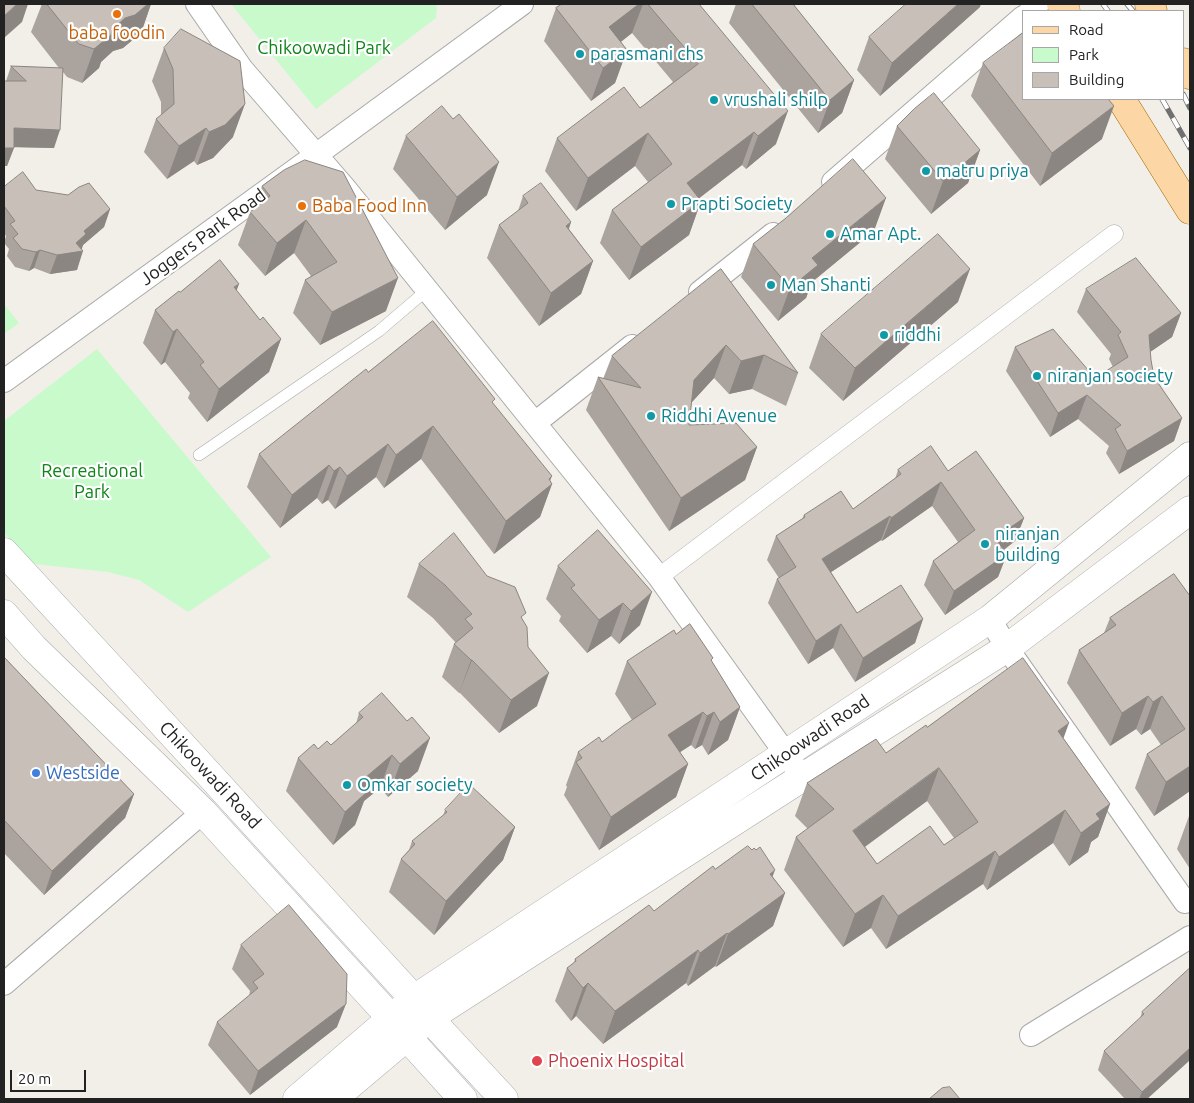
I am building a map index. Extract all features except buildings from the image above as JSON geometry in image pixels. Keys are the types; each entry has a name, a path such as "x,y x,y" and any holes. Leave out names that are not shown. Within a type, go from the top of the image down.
{"main road":[{"path":"1184,64 1190,75"},
{"path":"1122,100 1190,210"}],"street":[{"path":"197,4 242,69 316,155 427,290 658,577 803,777"},
{"name":"Joggers Park Road","path":"4,380 522,4"},
{"path":"816,196 1022,18"},
{"path":"688,302 787,222"},
{"path":"658,577 1114,234"},
{"path":"535,423 650,332"},
{"name":"Chikoowadi Road","path":"333,1099 399,1028 422,1008 786,754 990,619 1190,456"},
{"name":"Chikoowadi Road","path":"422,1008 803,777 1007,648 1190,510"},
{"name":"Chikoowadi Road","path":"4,552 195,758 504,1099"},
{"name":"Chikoowadi Road","path":"4,614 34,648 204,812 463,1099"},
{"path":"990,619 1007,648 1185,902"},
{"path":"4,984 204,812"},
{"path":"1031,1035 1190,936"},
{"name":"Chikoowadi Road","path":"297,1099 399,1028"}],"lane":[{"path":"199,455 379,331 427,290"}],"green space":[{"name":"Chikoowadi Park","path":"231,4 437,4 436,18 316,109"},
{"path":"4,304 19,323 4,334"},
{"name":"Recreational Park","path":"97,349 271,557 188,612 139,580 108,572 34,564 4,533 4,421"}],"railway":[{"path":"1103,4 1107,10"},
{"path":"1127,4 1132,10"},
{"path":"1184,96 1190,108"},
{"path":"1163,100 1190,148"}],"place":[{"name":"baba foodin","path":"117,14"},
{"name":"parasmani chs","path":"580,54"},
{"name":"vrushali shilp","path":"714,100"},
{"name":"matru priya","path":"926,171"},
{"name":"Prapti Society","path":"671,204"},
{"name":"Baba Food Inn","path":"302,206"},
{"name":"Amar Apt.","path":"830,234"},
{"name":"Man Shanti","path":"771,285"},
{"name":"riddhi","path":"884,335"},
{"name":"niranjan society","path":"1037,376"},
{"name":"Riddhi Avenue","path":"651,416"},
{"name":"niranjan building","path":"985,544"},
{"name":"Westside","path":"36,773"},
{"name":"Omkar society","path":"347,785"},
{"name":"Phoenix Hospital","path":"537,1061"}]}
